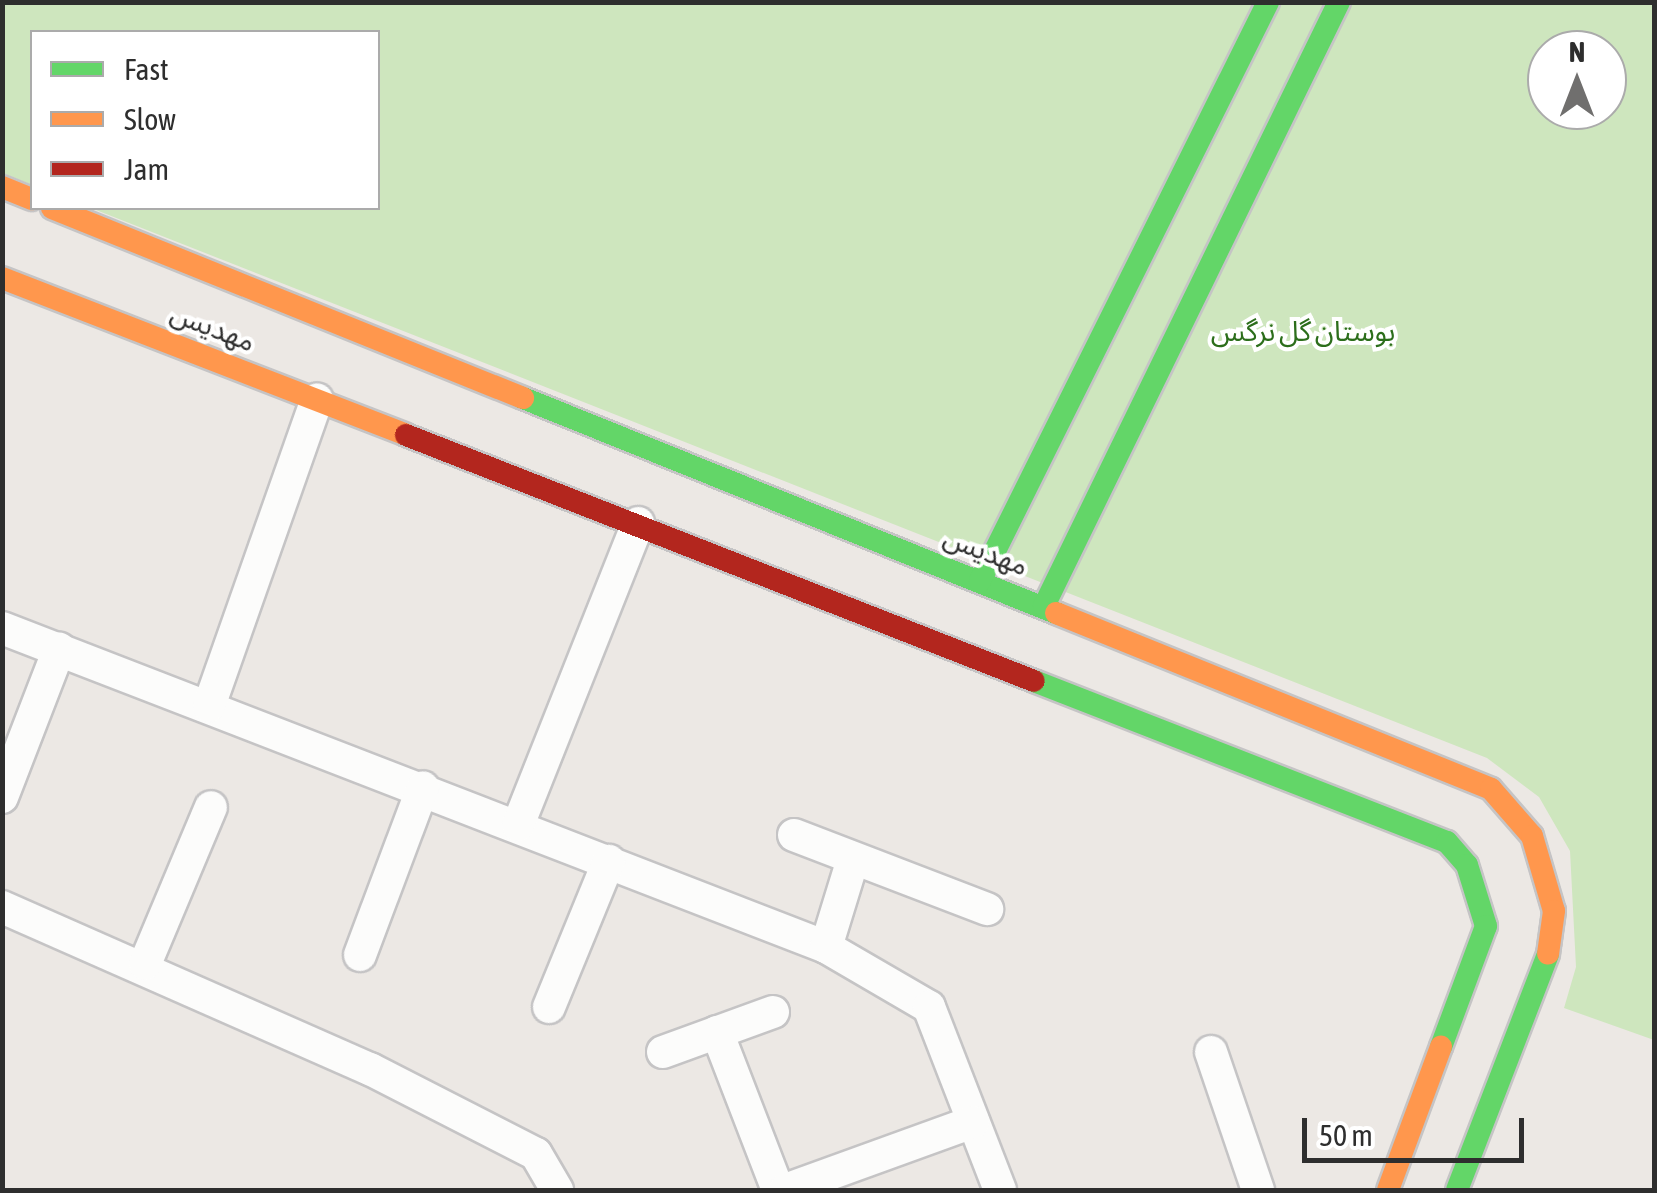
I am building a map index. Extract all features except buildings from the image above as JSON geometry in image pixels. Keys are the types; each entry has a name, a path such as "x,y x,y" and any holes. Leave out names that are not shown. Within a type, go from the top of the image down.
{"street":[{"path":"980,580 1268,2"},
{"path":"1044,606 1338,2"},
{"path":"2,187 30,198"},
{"name":"مهدیس","path":"57,210 484,394 980,580 1491,789 1532,836 1554,911 1546,968 1457,1190"},
{"name":"مهدیس","path":"2,278 316,399 465,446 638,523 1447,842 1466,865 1486,926 1388,1190"},
{"path":"210,706 316,399"},
{"path":"518,825 638,523"},
{"path":"2,628 423,787 826,948 929,1007 1000,1190"},
{"path":"2,796 59,650"},
{"path":"360,955 423,787"},
{"path":"145,964 211,807"},
{"path":"794,834 988,909"},
{"path":"826,948 853,859"},
{"path":"549,1007 609,861"},
{"path":"2,907 145,964 536,1154 557,1190"},
{"path":"662,1052 773,1012"},
{"path":"716,1032 778,1190"},
{"path":"1211,1052 1258,1190"},
{"path":"786,1190 973,1122"}],"green space":[{"name":"بوستان گل نرگس","path":"2,3 1654,3 1654,1040 1564,1008 1576,967 1570,851 1539,797 1487,758 96,210 380,210 380,30 30,30 30,184 3,173"}],"traffic: fast":[{"path":"980,581 1268,2"},
{"path":"1044,606 1339,2"},
{"path":"523,398 1056,613"},
{"path":"1034,681 1447,842 1467,865 1486,926 1441,1047"},
{"path":"1457,1190 1548,954"}],"traffic: slow":[{"path":"2,187 30,198"},
{"path":"57,210 523,398"},
{"path":"2,278 406,435"},
{"path":"1056,613 1491,789 1532,836 1554,911 1548,954"},
{"path":"1388,1190 1441,1047"}],"traffic: jam":[{"path":"406,435 1034,681"}]}
